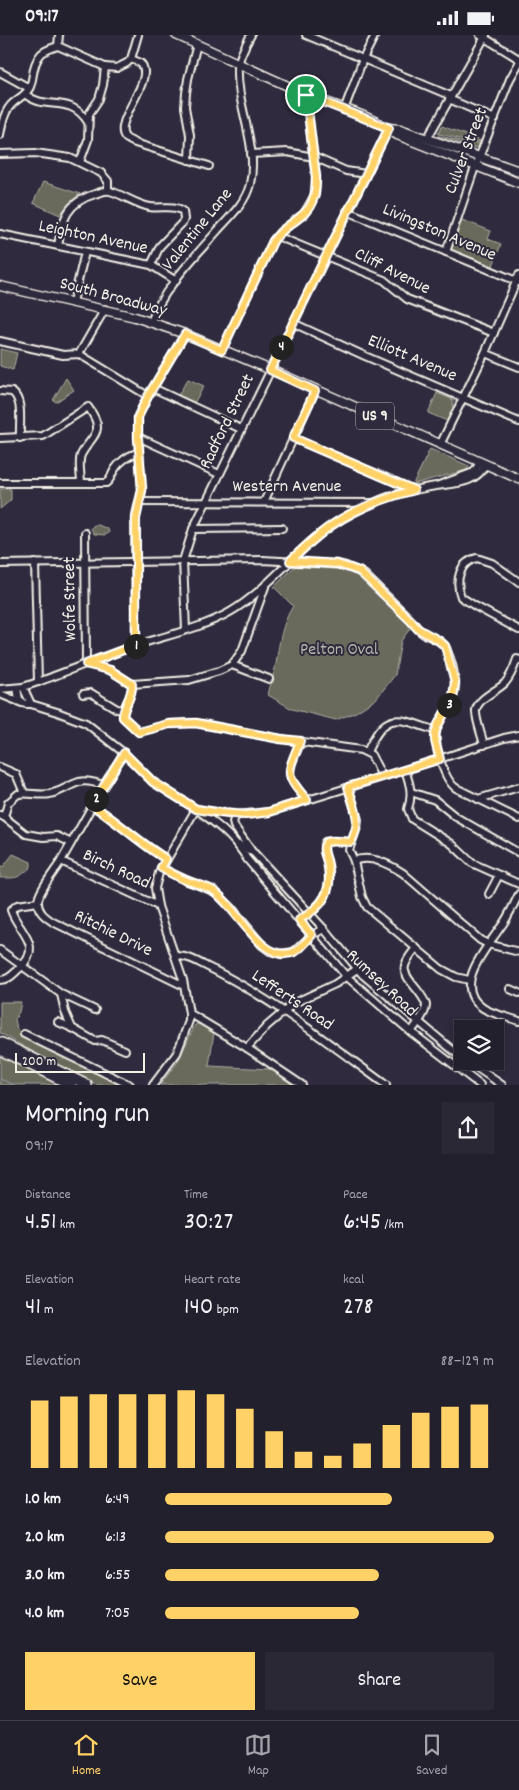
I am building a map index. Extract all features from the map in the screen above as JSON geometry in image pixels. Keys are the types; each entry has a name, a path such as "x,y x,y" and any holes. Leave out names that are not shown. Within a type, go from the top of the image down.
{"highway":[{"path":"0,1042 87,1085"},
{"path":"0,1050 71,1085"}],"main road":[{"path":"176,35 306,95 389,128 400,129 519,171"},
{"path":"389,128 397,135 519,183"},
{"name":"South Broadway","path":"0,286 105,309 185,334 519,479"}],"street":[{"path":"58,46 59,35"},
{"path":"0,135 2,123 8,109 29,88 34,67 41,53 58,46 105,67 112,68 122,66 131,59 138,35"},
{"name":"Valentine Lane","path":"151,322 158,306 176,281 244,199 251,182 251,154 238,79 239,63 251,35"},
{"path":"306,35 450,97 495,119"},
{"path":"344,109 363,59 375,35"},
{"path":"427,139 483,36 519,59"},
{"path":"189,159 190,135 186,93 197,45"},
{"path":"131,59 142,64 144,73 142,86 127,113 123,130 125,138 209,166"},
{"name":"Culver Street","path":"446,252 476,166 510,79 519,63"},
{"path":"80,163 88,139 89,114 99,99 105,67"},
{"path":"0,72 29,88"},
{"path":"25,94 36,102 57,103 74,109 84,116 88,122"},
{"path":"222,350 277,236 301,218 313,200 316,183 306,95"},
{"name":"Radford Street","path":"186,630 183,561 193,529 389,128"},
{"path":"0,154 35,153 70,158 106,177 108,190"},
{"path":"251,154 287,153 314,157 346,171 366,174"},
{"path":"58,246 61,225 72,206 88,196 108,190 141,204 160,208 177,207 183,211 183,222 160,246 151,265"},
{"name":"Livingston Avenue","path":"348,211 446,252 518,279"},
{"name":"Leighton Avenue","path":"0,234 151,265 176,281"},
{"name":"Cliff Avenue","path":"277,236 385,281 407,299 494,333"},
{"path":"73,301 84,252"},
{"path":"440,445 485,353 518,279"},
{"path":"79,354 105,309"},
{"name":"Elliott Avenue","path":"293,323 365,356 519,421"},
{"path":"136,645 136,519 142,490 138,417 148,396 185,334"},
{"path":"0,341 62,355 79,354 148,396"},
{"path":"485,353 519,367"},
{"path":"153,388 241,429"},
{"path":"0,391 12,392 17,397 20,438"},
{"path":"264,502 315,391"},
{"path":"0,438 47,435 88,407 96,417 96,434 81,456 81,483"},
{"path":"138,437 219,474"},
{"path":"293,438 414,490"},
{"path":"0,483 106,483 110,481 114,469 130,455 139,451"},
{"path":"0,689 20,687 38,682 136,645 186,630 229,613 267,583 332,525 374,503 474,472 483,463"},
{"name":"Western Avenue","path":"139,502 374,503"},
{"path":"193,529 282,528"},
{"name":"Wolfe Street","path":"85,533 86,664"},
{"path":"519,582 484,559 474,558 464,565 460,572 458,585 461,597 519,630"},
{"path":"0,564 290,561 337,564 359,571 418,629 442,643 449,658 454,679 453,697 436,731 435,741 440,759 452,785 519,819"},
{"path":"35,563 38,682"},
{"path":"86,664 110,670 132,684 189,679 232,665 242,651 267,583"},
{"path":"484,745 476,709 480,703 505,683 512,674 517,659 519,660"},
{"path":"232,665 269,679"},
{"path":"132,684 131,695 123,714 125,720 139,732 169,724 196,723 281,739 330,745 367,752 382,776"},
{"path":"20,687 19,699 28,704"},
{"path":"82,694 91,693 117,709 124,710"},
{"name":"Rumsey Road","path":"0,694 86,723 124,753 153,782 196,809 223,829 238,844 247,859 346,976 411,1032 480,1085"},
{"path":"367,752 379,729 391,721 401,720 436,731"},
{"path":"153,1085 177,1053 189,1021 190,1013 184,986 158,906 155,888 156,879 196,809 236,815 269,812 484,745 504,737 519,735"},
{"path":"300,741 291,763 290,777 293,785 307,800"},
{"path":"0,980 6,980 23,965 28,959 30,947 22,928 12,915 11,910 17,905 38,902 41,893 103,785 124,753"},
{"path":"0,767 16,774 24,793"},
{"path":"404,770 411,792 408,809 412,819 445,839 472,863 519,884"},
{"path":"71,843 57,836 43,837 26,833 2,816 8,803 18,794 49,794 78,781 103,785"},
{"path":"348,787 358,819 349,850 354,861 362,897 368,907 441,969 456,977 470,980"},
{"path":"478,799 519,787"},
{"path":"411,792 435,800 456,817 519,853"},
{"path":"92,805 109,816 142,844 166,859"},
{"path":"236,815 233,822 234,826 254,853"},
{"path":"299,920 319,906 327,894 329,871 323,848 326,842 351,842"},
{"name":"Rumsey Road","path":"238,844 254,853 324,929 357,969 454,1050"},
{"path":"354,861 369,859 393,867 403,873 480,940 519,952"},
{"name":"Birch Road","path":"61,861 158,906"},
{"path":"161,868 215,892 262,945 270,951 281,954 294,952 312,935 324,929"},
{"path":"489,894 499,875"},
{"path":"519,895 501,927 478,959 470,980 472,997 484,1009 519,1021"},
{"name":"Ritchie Drive","path":"38,902 38,908 53,922 184,986"},
{"path":"411,1032 426,1007 421,994 406,976 403,969 405,962 416,948"},
{"path":"0,950 23,965 60,994 95,1010"},
{"name":"Lefferts Road","path":"175,956 185,955 237,982 386,1085"},
{"path":"247,1048 266,1026 294,1003 335,984 357,969"},
{"path":"510,989 519,993"},
{"path":"60,994 72,1028"},
{"path":"190,1013 302,1085"},
{"path":"58,1022 95,1041 102,1039 125,1050"},
{"path":"24,1034 130,1085"},
{"path":"480,1070 502,1085"}],"green space":[{"path":"442,126 481,141 469,141 438,134"},
{"path":"438,136 469,143 480,143 475,148"},
{"path":"43,182 80,194 69,203 60,215 33,203"},
{"path":"462,220 491,231 488,239 501,244 493,266 451,250"},
{"path":"0,349 17,353 13,370 0,366"},
{"path":"66,378 74,390 56,402 53,400"},
{"path":"188,379 204,386 194,403 178,395"},
{"path":"437,393 453,400 453,407 447,421 428,413"},
{"path":"430,449 469,466 467,470 413,484"},
{"path":"0,489 11,489 11,500 0,509"},
{"path":"94,525 108,529 109,533 105,535 94,534 91,528"},
{"name":"Pelton Oval","path":"294,567 346,570 360,576 411,627 401,641 395,675 376,699 356,712 336,720 292,709 268,695 282,633 286,619 293,606 274,587"},
{"path":"13,854 31,862 31,867 17,877 0,878 0,867 3,867"},
{"path":"0,1002 21,1002 15,1019 17,1029 25,1037 125,1085 96,1085 45,1060 0,1033"},
{"path":"195,1025 204,1025 214,1032 209,1066 271,1069 293,1085 160,1085 177,1063"},
{"path":"0,1055 60,1085 0,1085"}],"waterway":[{"path":"0,1079 15,1085"}],"route":[{"path":"306,95 389,128 270,370 315,391 293,438 414,490 379,500 344,518 318,535 290,561 337,564 364,574 418,629 445,646 455,682 453,697 435,734 440,759 348,787 358,819 355,835 351,842 326,842 323,848 329,871 327,894 319,906 299,920 312,935 298,950 281,954 270,951 262,945 215,892 161,868 166,859 142,844 109,816 92,805 124,753 153,782 196,809 236,815 269,812 307,800 293,785 290,777 291,763 300,741 196,723 169,724 139,732 123,717 124,710 130,701 133,689 132,684 110,670 86,664 136,645 136,519 142,490 138,417 148,396 185,334 222,350 273,241 280,232 301,218 315,195 316,177 306,95"}]}
